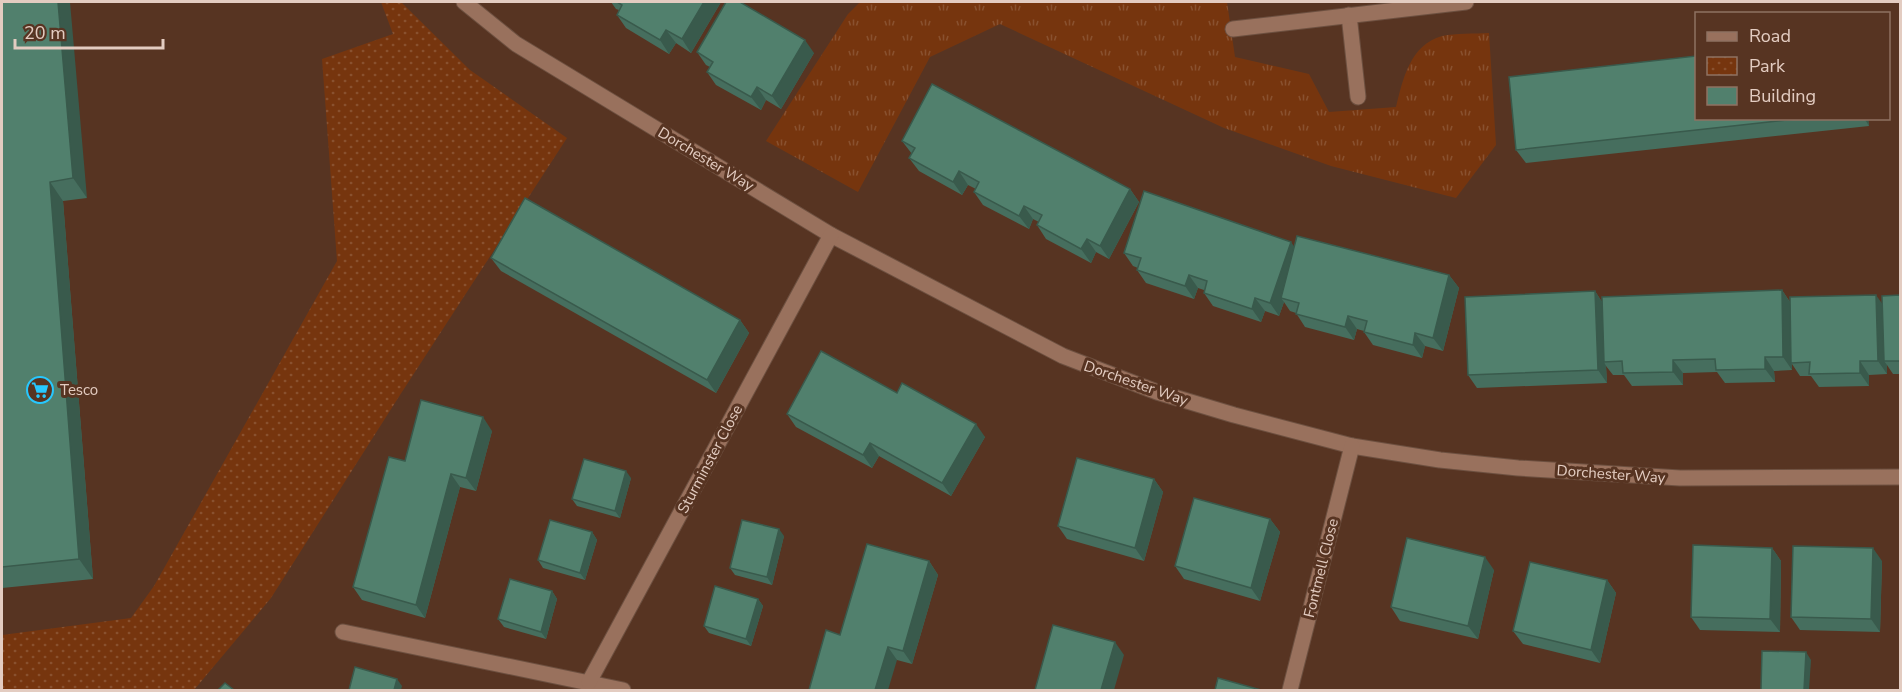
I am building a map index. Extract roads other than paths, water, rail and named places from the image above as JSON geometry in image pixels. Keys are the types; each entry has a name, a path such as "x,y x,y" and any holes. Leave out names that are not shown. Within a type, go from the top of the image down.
{"street":[{"name":"Dorchester Way","path":"465,2 516,44 831,235 1062,356 1179,399 1352,446 1440,460 1518,468 1680,478 1900,477"},
{"path":"1233,29 1466,2"},
{"path":"1349,15 1358,97"},
{"name":"Sturminster Close","path":"589,682 831,235"},
{"name":"Fontmell Close","path":"1290,690 1352,446"},
{"path":"343,632 623,690"}],"place":[{"name":"Tesco","path":"40,390"}]}
